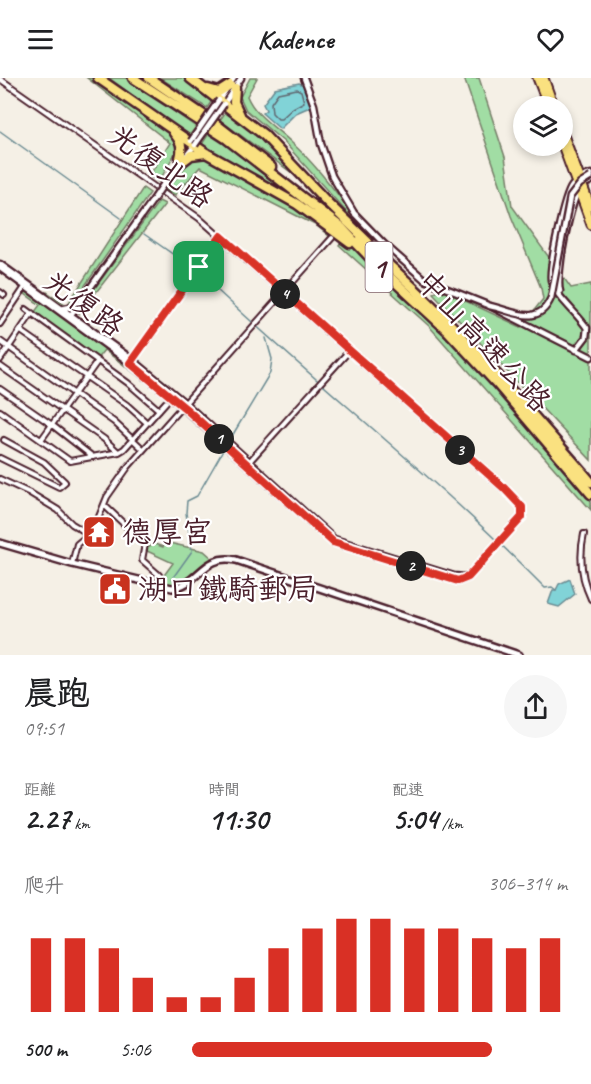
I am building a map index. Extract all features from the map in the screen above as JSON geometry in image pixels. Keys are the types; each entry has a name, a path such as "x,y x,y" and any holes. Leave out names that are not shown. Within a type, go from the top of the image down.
{"highway":[{"path":"98,78 206,153 297,204 332,228 378,266"},
{"name":"中山高速公路","path":"133,78 236,146 342,228 378,266 447,330 497,384 591,494"},
{"name":"中山高速公路","path":"148,78 255,153 394,268 502,379 591,482"},
{"path":"190,78 284,154 328,203 394,268"},
{"path":"199,85 212,92 219,92 233,84 234,102 242,118"},
{"path":"170,128 180,139 182,151 180,162"},
{"path":"180,162 196,153 206,153"}],"main road":[{"path":"537,78 546,96"},
{"path":"543,78 547,96"},
{"path":"567,156 591,207"},
{"path":"570,156 591,225"},
{"path":"0,543 72,564 161,586 178,588 217,559 229,558 519,655"}],"street":[{"path":"70,317 233,84 241,78"},
{"path":"304,78 314,105 326,162 339,190 354,213 384,244 426,280 490,306 591,357"},
{"name":"光復北路","path":"0,79 177,202 221,236 504,488 522,507 522,517 497,545"},
{"path":"490,306 525,316 536,316 548,305 570,197 580,184 591,177"},
{"path":"576,350 586,337 587,328 555,289 551,279 567,194 591,177"},
{"path":"562,297 558,283 559,270 579,184"},
{"path":"131,362 221,236"},
{"path":"72,564 78,544 89,534 105,506 107,497 143,449 332,238"},
{"name":"光復路","path":"0,266 70,317 79,321 184,404 333,542 458,581 468,577 497,545"},
{"path":"0,324 27,285"},
{"name":"光復路","path":"27,285 131,362"},
{"path":"62,309 78,305"},
{"path":"78,305 79,321"},
{"path":"26,309 139,392 159,410"},
{"path":"0,360 32,314"},
{"path":"21,332 127,405 147,423"},
{"path":"0,341 114,422 143,449"},
{"path":"249,462 349,351"},
{"path":"41,440 97,362"},
{"path":"0,366 119,452"},
{"path":"0,389 93,457"},
{"path":"0,411 70,461 119,452 166,402"},
{"path":"0,458 59,487 65,482 44,462 4,440"},
{"path":"0,479 58,510 72,524 89,534"},
{"path":"105,506 145,544 142,560 159,575 161,586"},
{"path":"584,534 580,549 582,569 591,599"}],"green space":[{"path":"87,78 96,78 167,132 175,141 176,151 159,182 149,176 170,143"},
{"path":"109,78 126,78 196,127 189,136"},
{"path":"160,78 186,78 213,99 207,108"},
{"path":"250,78 257,78 247,96 255,110 315,167 350,210 349,215 284,142 246,110 240,97"},
{"path":"464,78 479,78 505,157 512,206 571,288 591,284 591,460 433,293 440,289 521,327 543,299 541,288 511,216"},
{"path":"227,110 257,133 304,182 220,120"},
{"path":"210,132 283,186 280,188 224,159 202,144"},
{"path":"196,154 290,203 333,232 329,236 317,226 200,167 175,195 166,190"},
{"path":"143,188 150,193 72,304 61,306 45,295 47,292 68,304"},
{"path":"159,201 165,204 79,314 81,307"},
{"path":"343,240 392,279 447,331 591,498 591,510 429,326 339,245"},
{"path":"27,290 130,364 164,392 162,394 104,350 96,360 34,313 40,305 25,294"},
{"path":"165,542 204,551 213,559 178,585 162,583 162,578 173,563 147,551 147,547 150,547 152,543 163,547"}],"water":[{"path":"299,83 306,86 312,106 296,113 280,129 262,113 266,110 263,104 275,88"},
{"path":"570,579 575,594 559,607 548,604 553,590"}],"waterway":[{"path":"0,131 121,218"},
{"path":"144,234 194,269"},
{"path":"198,272 284,351 417,467 545,588 552,587 556,590"},
{"path":"229,441 270,373 272,359 266,338"},
{"path":"172,579 192,551 186,513 187,501 197,496 225,447"}],"place":[{"name":"德厚宮","path":"99,532"},
{"name":"湖口鐵騎郵局","path":"115,589"}],"route":[{"path":"221,236 504,488 522,507 522,517 468,577 458,581 333,542 186,409 130,363 199,267 221,236"}]}
